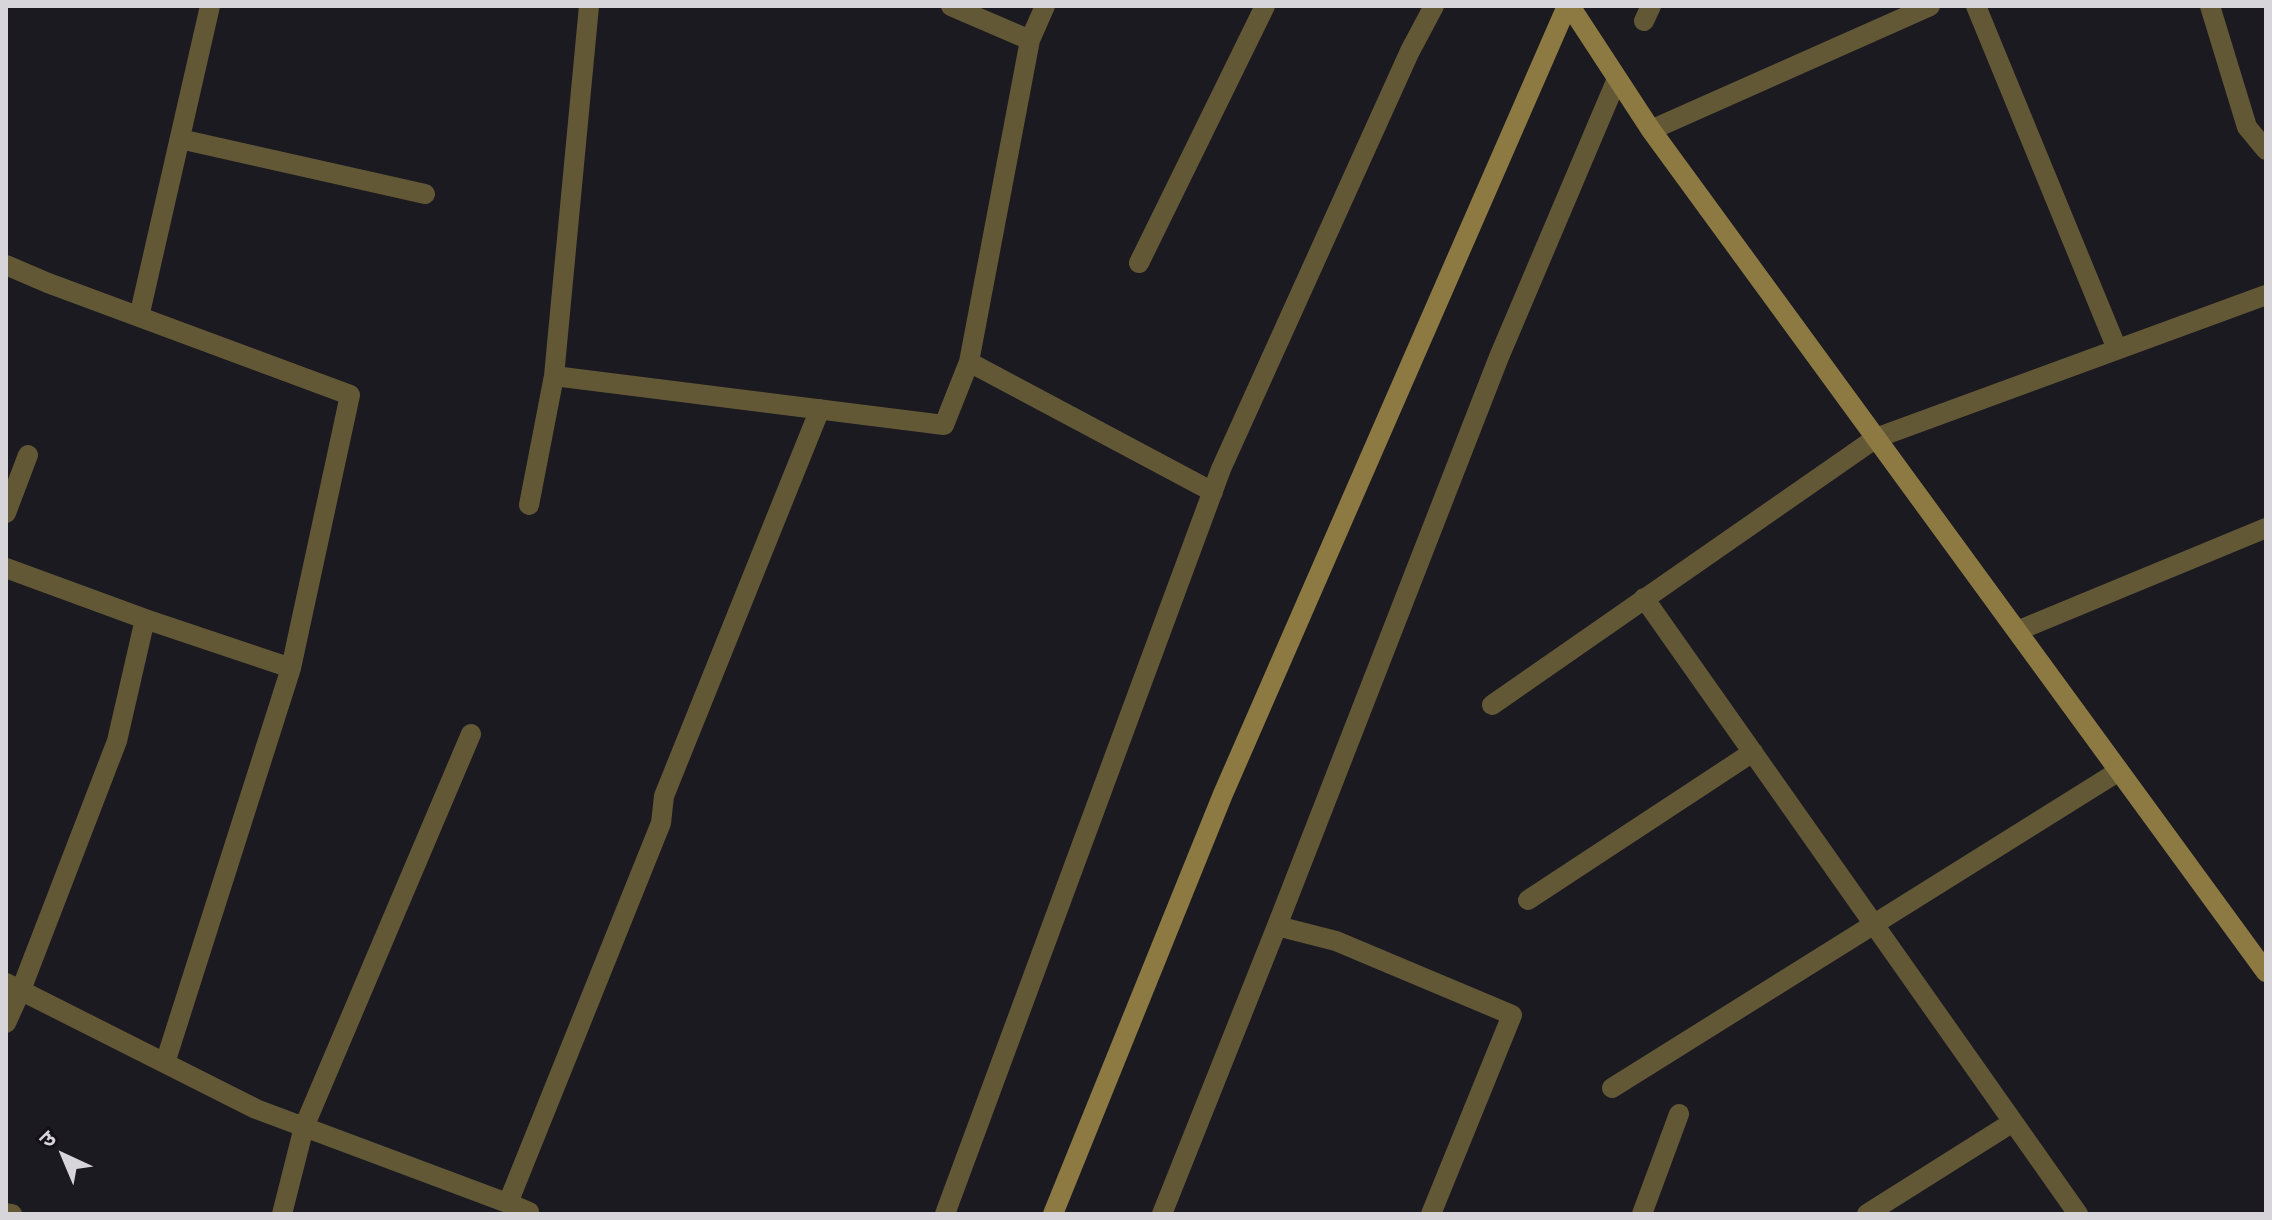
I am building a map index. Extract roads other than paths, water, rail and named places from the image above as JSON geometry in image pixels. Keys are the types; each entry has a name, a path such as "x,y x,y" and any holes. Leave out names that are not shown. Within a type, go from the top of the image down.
{"main road":[{"path":"1569,6 1651,130 2266,972"},
{"path":"1053,1214 1223,794 1569,6"}],"street":[{"path":"139,317 210,6"},
{"path":"529,505 554,376 589,6"},
{"path":"951,6 1030,40"},
{"path":"554,376 944,425 969,362 1030,40 1045,6"},
{"path":"1139,263 1265,6"},
{"path":"945,1214 1221,469 1410,51 1434,6"},
{"path":"1651,130 1930,6"},
{"path":"1976,6 2117,349"},
{"path":"2210,6 2247,127 2266,150"},
{"path":"1162,1214 1499,357 1617,79"},
{"path":"180,139 425,194"},
{"path":"6,265 350,395 291,668 165,1063"},
{"path":"1492,705 1876,438 2266,295"},
{"path":"969,362 1213,492"},
{"path":"531,1213 508,1203 661,823 664,796 820,409"},
{"path":"6,513 28,455"},
{"path":"2017,631 2266,528"},
{"path":"6,568 291,668"},
{"path":"1644,598 2078,1214"},
{"path":"6,1023 14,986 117,741 145,619"},
{"path":"282,1214 304,1127 471,734"},
{"path":"1528,900 1753,752"},
{"path":"1612,1088 2119,771"},
{"path":"1277,926 1336,941 1512,1015 1431,1214"},
{"path":"14,986 256,1109 531,1213"},
{"path":"1642,1214 1679,1114"},
{"path":"1867,1214 2013,1122"}]}
